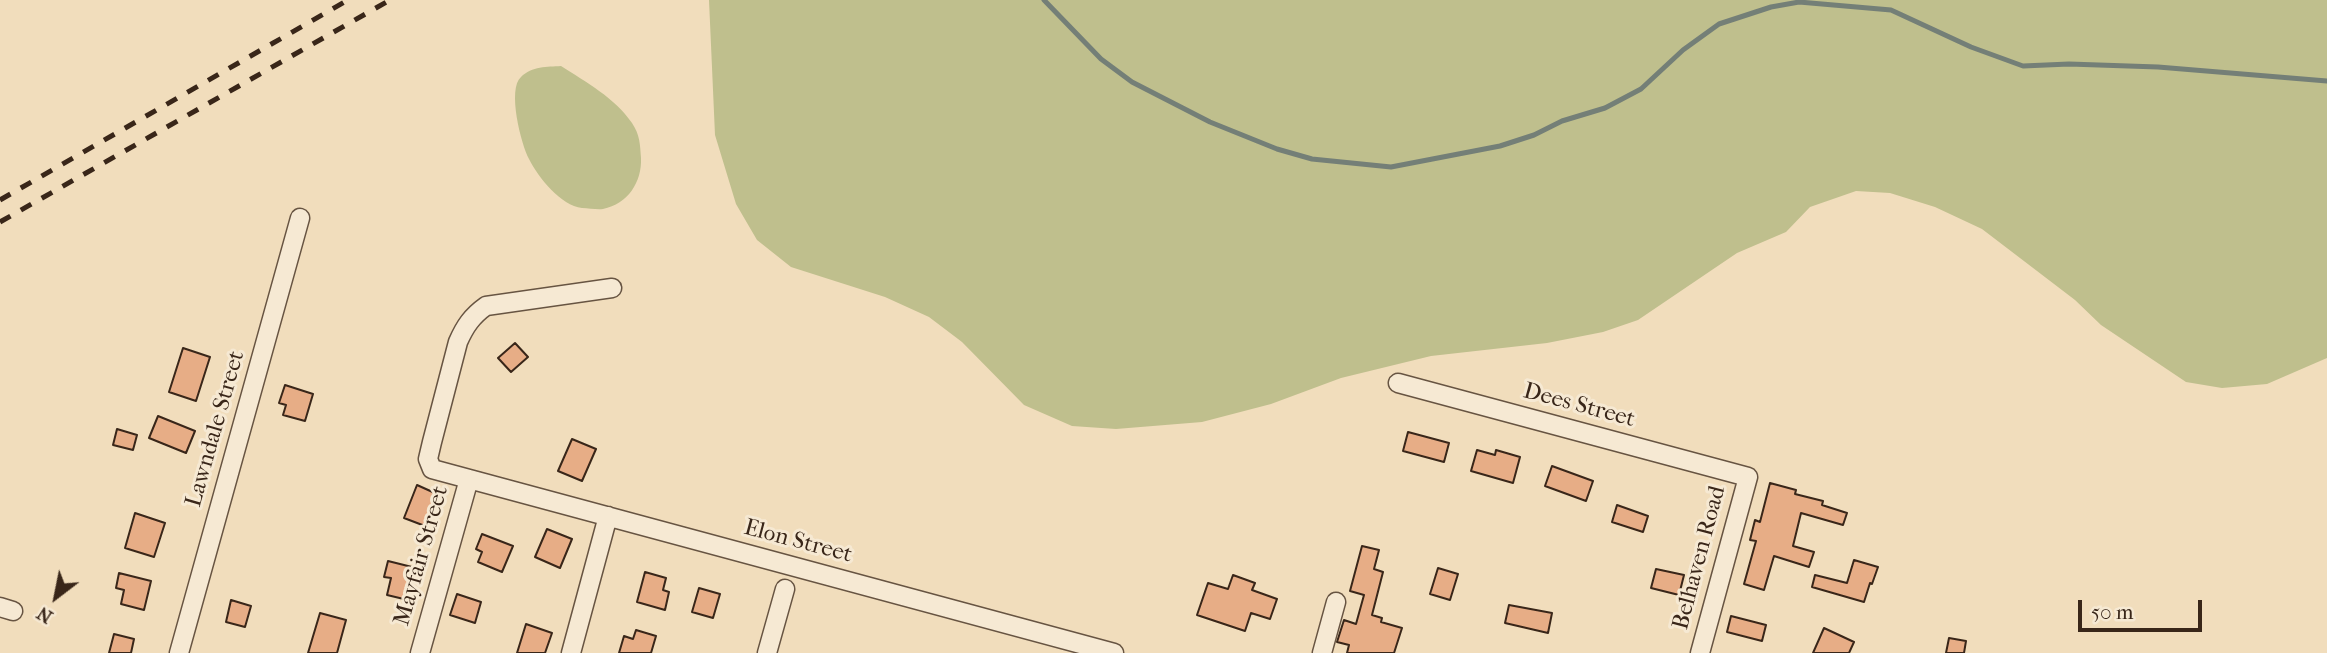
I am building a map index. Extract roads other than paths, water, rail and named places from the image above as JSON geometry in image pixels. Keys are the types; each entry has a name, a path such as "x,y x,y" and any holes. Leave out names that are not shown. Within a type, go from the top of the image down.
{"street":[{"name":"Lawndale Street","path":"179,653 300,218"},
{"name":"Mayfair Street","path":"420,653 469,479 432,469 428,459 458,341 464,327 474,314 486,306 612,288"},
{"name":"Dees Street","path":"1398,383 1748,477"},
{"name":"Belhaven Road","path":"1700,653 1748,477"},
{"name":"Elon Street","path":"469,479 1114,653"},
{"path":"571,653 608,516"},
{"path":"767,653 785,589"},
{"path":"1322,653 1336,602"}],"waterway":[{"path":"1044,0 1101,59 1132,82 1210,122 1277,149 1312,159 1391,167 1500,146 1534,135 1562,121 1605,108 1641,89 1683,50 1719,24 1771,7 1799,2 1891,10 1971,47 2023,66 2069,64 2158,67 2327,81"}],"railway":[{"path":"0,200 348,0"},
{"path":"0,222 390,0"}]}
